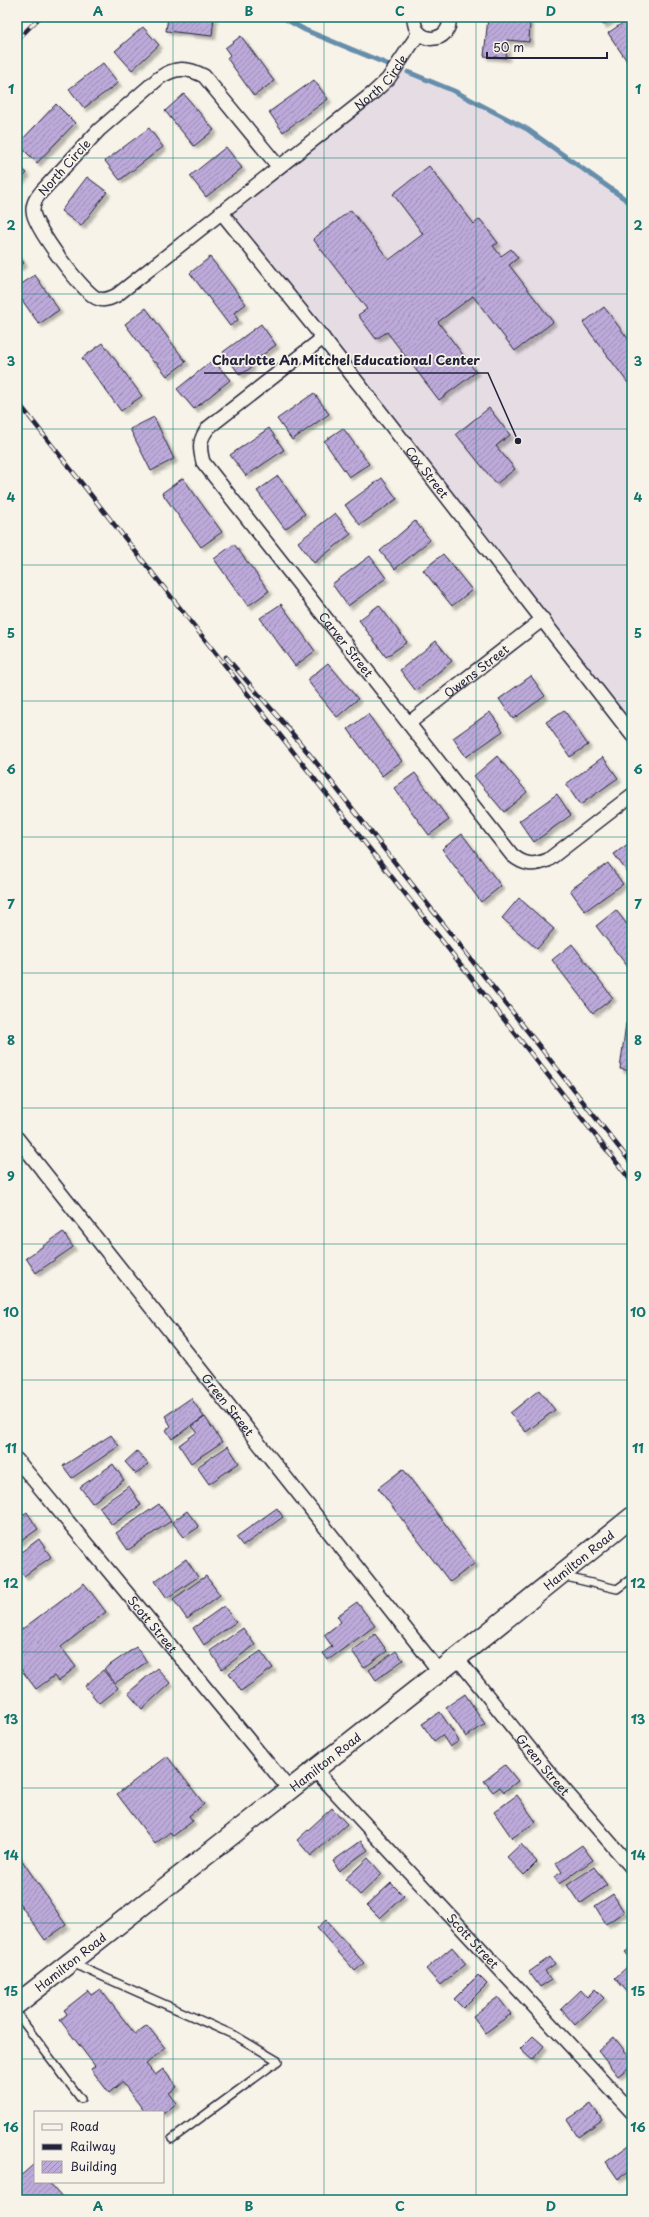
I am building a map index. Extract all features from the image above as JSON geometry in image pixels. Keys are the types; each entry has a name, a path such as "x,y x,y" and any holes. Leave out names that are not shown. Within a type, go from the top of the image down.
{"street":[{"path":"414,17 415,28 418,33 430,38 441,36 448,27 449,17"},
{"name":"North Circle","path":"278,166 208,80 194,70 181,68 169,71 159,78 99,130 42,191 35,200 33,211 43,234 85,289 98,299 108,299 117,295 388,79 418,33"},
{"name":"Cox Street","path":"221,212 323,338 632,735"},
{"name":"Carver Street","path":"323,338 209,427 201,437 200,449 203,462 512,855 527,865 537,865 548,860 632,795"},
{"name":"Owens Street","path":"409,723 543,619"},
{"name":"Green Street","path":"17,1138 440,1671"},
{"name":"Scott Street","path":"17,1460 289,1789"},
{"name":"Hamilton Road","path":"17,2004 457,1658 632,1517"},
{"name":"Green Street","path":"457,1658 557,1781 632,1868"},
{"name":"Scott Street","path":"314,1769 632,2112"}],"lane":[{"path":"560,1575 617,1589 632,1578"},
{"path":"70,1962 236,2036 278,2061 172,2139"},
{"path":"17,2014 81,2099"}],"shaded area":[{"path":"397,68 454,91 527,129 632,204 632,733 221,212"}],"building":[{"path":"168,17 214,17 212,36 166,31"},
{"path":"599,17 616,17 603,25"},
{"path":"488,18 530,22 529,42 507,40 506,58 484,56"},
{"path":"627,20 632,28 632,62 629,64 608,33"},
{"path":"143,27 159,45 132,70 115,51"},
{"path":"241,36 274,81 254,96 227,58 230,55 225,48"},
{"path":"103,63 118,83 84,108 69,89"},
{"path":"314,80 328,99 283,132 269,112"},
{"path":"184,94 214,130 194,146 165,111"},
{"path":"56,104 75,123 37,163 18,144"},
{"path":"149,128 163,147 120,180 105,161"},
{"path":"226,147 242,168 206,197 190,176"},
{"path":"17,164 27,173 17,184"},
{"path":"429,166 474,224 480,219 498,243 493,246 501,256 511,249 518,258 509,265 553,322 515,351 473,296 438,322 476,372 439,400 387,332 376,339 358,315 367,309 313,239 351,210 389,260 423,234 393,194"},
{"path":"87,177 107,192 81,226 61,211"},
{"path":"17,253 24,263 17,268"},
{"path":"210,257 246,304 234,313 238,320 230,326 190,273"},
{"path":"35,275 59,310 39,324 17,293 17,287"},
{"path":"604,307 632,344 632,380 628,383 583,323"},
{"path":"146,308 186,362 167,376 156,362 154,363 125,324"},
{"path":"261,324 276,345 250,364 252,367 240,375 223,352"},
{"path":"103,343 142,396 121,411 82,358"},
{"path":"213,360 230,380 194,409 177,389"},
{"path":"314,393 329,414 292,440 277,419"},
{"path":"489,408 510,435 496,446 515,469 496,484 456,434"},
{"path":"154,417 174,459 151,471 130,429"},
{"path":"269,428 284,450 246,476 230,455"},
{"path":"343,428 369,464 349,477 324,441"},
{"path":"278,476 305,514 285,529 257,491"},
{"path":"183,478 222,532 201,547 162,493"},
{"path":"382,478 397,499 360,525 345,505"},
{"path":"335,513 351,534 314,563 298,542"},
{"path":"415,521 430,540 395,569 380,551"},
{"path":"234,544 269,591 248,606 214,559"},
{"path":"443,554 472,590 452,606 423,570"},
{"path":"370,556 386,578 348,606 332,584"},
{"path":"281,604 315,651 295,666 260,618"},
{"path":"379,605 407,642 386,657 359,620"},
{"path":"436,641 452,661 416,691 400,670"},
{"path":"328,663 358,699 337,717 307,680"},
{"path":"531,676 545,696 513,719 499,699"},
{"path":"564,710 588,745 570,757 546,722"},
{"path":"490,712 503,731 466,757 453,738"},
{"path":"368,714 402,761 382,776 348,729"},
{"path":"497,756 527,792 504,812 474,776"},
{"path":"603,757 618,778 580,805 566,784"},
{"path":"415,773 449,820 429,835 394,788"},
{"path":"557,794 571,815 534,842 519,821"},
{"path":"462,834 501,886 481,902 442,849"},
{"path":"632,841 632,875 630,876 614,854"},
{"path":"608,863 623,884 585,911 570,890"},
{"path":"519,898 554,929 537,949 502,918"},
{"path":"616,910 632,931 632,972 596,926"},
{"path":"572,944 613,998 593,1013 552,960"},
{"path":"626,1023 632,1024 632,1071 620,1069"},
{"path":"63,1232 73,1247 36,1273 26,1258"},
{"path":"539,1390 555,1410 526,1432 510,1413"},
{"path":"191,1398 204,1417 172,1439 166,1430 171,1426 165,1416"},
{"path":"205,1417 222,1442 191,1463 179,1445 197,1432 192,1426"},
{"path":"111,1435 119,1446 72,1478 63,1466"},
{"path":"228,1446 239,1463 209,1484 197,1467"},
{"path":"137,1451 148,1464 136,1474 125,1462"},
{"path":"113,1464 124,1480 92,1503 80,1487"},
{"path":"403,1469 475,1563 450,1582 378,1488"},
{"path":"129,1486 141,1505 112,1525 99,1507"},
{"path":"159,1504 171,1521 128,1550 116,1533"},
{"path":"277,1508 283,1517 243,1546 236,1537"},
{"path":"187,1511 199,1527 184,1537 172,1522"},
{"path":"27,1512 38,1529 17,1544 17,1519"},
{"path":"39,1539 51,1557 24,1576 17,1567 17,1555"},
{"path":"186,1559 198,1577 167,1598 155,1581"},
{"path":"206,1576 220,1595 187,1619 173,1599"},
{"path":"84,1583 106,1612 61,1647 76,1667 58,1681 54,1676 36,1689 17,1664 17,1633"},
{"path":"357,1602 375,1626 328,1660 323,1653 332,1646 324,1635 341,1622 337,1616"},
{"path":"224,1606 236,1622 204,1645 193,1628"},
{"path":"243,1628 255,1645 222,1669 210,1651"},
{"path":"375,1634 387,1651 364,1668 352,1651"},
{"path":"136,1647 147,1662 115,1683 104,1669"},
{"path":"261,1651 273,1668 241,1691 229,1673"},
{"path":"396,1651 403,1660 376,1680 369,1670"},
{"path":"157,1668 170,1683 142,1709 128,1693"},
{"path":"103,1670 118,1688 99,1703 85,1686"},
{"path":"465,1694 485,1724 466,1737 446,1707"},
{"path":"440,1712 459,1741 450,1747 442,1735 434,1741 422,1724"},
{"path":"167,1756 204,1804 189,1816 193,1821 173,1836 170,1832 155,1844 117,1794"},
{"path":"505,1765 518,1781 504,1792 500,1787 493,1792 484,1781"},
{"path":"517,1795 536,1822 512,1838 494,1812"},
{"path":"332,1808 347,1824 311,1856 297,1840"},
{"path":"361,1841 368,1850 339,1871 333,1861"},
{"path":"521,1844 537,1862 524,1875 507,1857"},
{"path":"582,1845 593,1860 559,1884 554,1877 562,1872 556,1863"},
{"path":"17,1853 66,1925 45,1940 17,1900"},
{"path":"368,1858 382,1874 360,1895 345,1879"},
{"path":"594,1867 607,1885 580,1904 567,1885"},
{"path":"391,1883 404,1896 380,1918 367,1905"},
{"path":"613,1894 624,1912 606,1924 595,1906"},
{"path":"326,1920 364,1963 355,1971 317,1928"},
{"path":"452,1947 466,1964 440,1985 426,1969"},
{"path":"632,1947 632,1960 625,1952"},
{"path":"550,1957 555,1964 545,1971 551,1980 540,1987 529,1972"},
{"path":"627,1967 632,1972 632,1997 615,1978"},
{"path":"478,1975 487,1984 463,2008 454,1999"},
{"path":"100,1989 135,2034 147,2025 165,2048 146,2064 155,2075 163,2069 177,2087 169,2093 177,2103 164,2113 164,2111 144,2111 122,2082 109,2093 91,2069 95,2066 60,2020 67,2014 64,2010 88,1991 91,1995"},
{"path":"595,1989 604,1998 575,2025 561,2009 581,1990 587,1997"},
{"path":"498,1997 511,2014 485,2033 473,2016"},
{"path":"533,2036 544,2046 532,2060 520,2049"},
{"path":"614,2037 632,2060 632,2065 618,2076 598,2051"},
{"path":"591,2104 602,2120 578,2137 567,2120"},
{"path":"632,2143 632,2169 618,2179 606,2162"},
{"path":"33,2165 34,2183 49,2183 64,2200 17,2200 17,2179"},
{"path":"632,2175 632,2186 627,2178"}],"waterway":[{"path":"282,17 305,30 387,64"},
{"path":"408,72 454,91 527,129 632,204"}],"railway":[{"path":"17,40 40,17"},
{"path":"17,401 632,1182"},
{"path":"226,657 315,761 632,1164"}],"place":[{"name":"Charlotte An Mitchel Educational Center","path":"518,441"}]}
